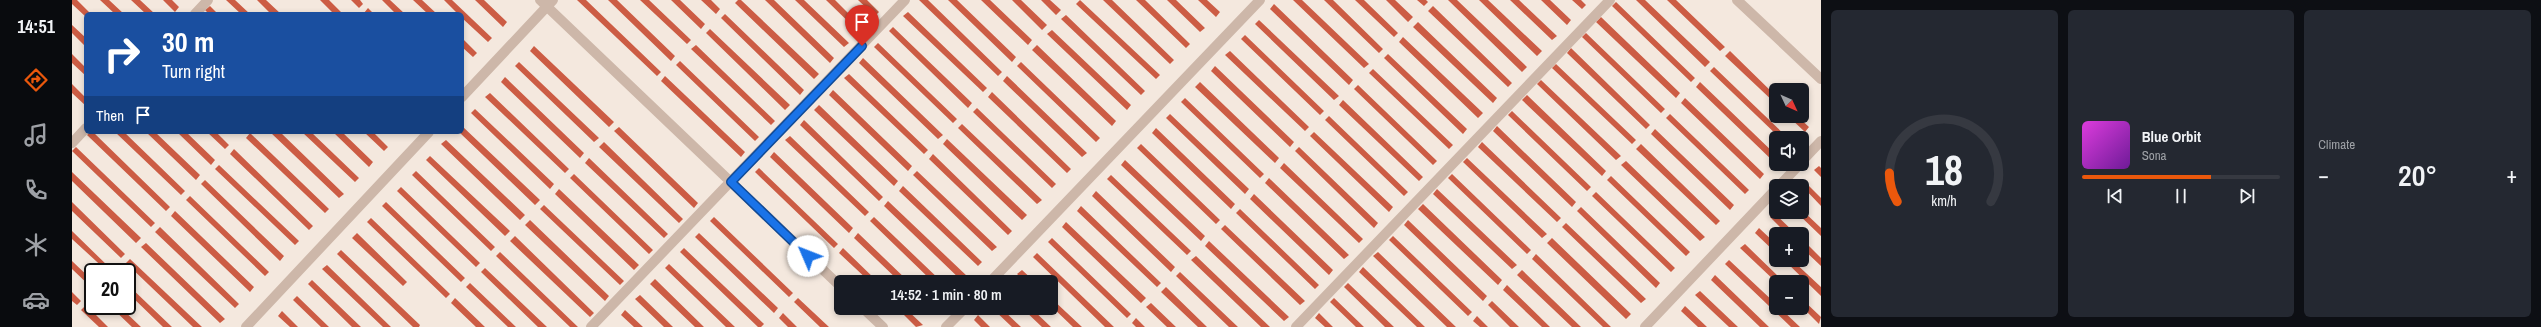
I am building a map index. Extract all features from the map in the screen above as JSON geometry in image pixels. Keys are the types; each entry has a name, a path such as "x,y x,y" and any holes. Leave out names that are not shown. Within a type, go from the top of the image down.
{"lane":[{"path":"197,12 208,0"},
{"path":"592,327 905,0"},
{"path":"997,275 1260,0"},
{"path":"1296,327 1610,0"},
{"path":"1737,0 1821,80"},
{"path":"464,95 547,2 834,280"},
{"path":"72,143 84,130"},
{"path":"246,327 427,134"},
{"path":"1809,154 1821,142"},
{"path":"1786,179 1793,171"},
{"path":"1645,327 1769,196"},
{"path":"870,315 883,327"},
{"path":"946,327 958,315"}],"building":[{"path":"72,0 77,0 89,12 84,12 84,15 72,4"},
{"path":"100,0 109,0 122,12 113,12"},
{"path":"131,0 140,0 153,12 144,12"},
{"path":"163,0 172,0 179,7 175,12"},
{"path":"226,0 235,0 248,12 239,12"},
{"path":"257,0 266,0 279,12 269,12"},
{"path":"320,0 329,0 341,12 332,12"},
{"path":"351,0 360,0 363,4 359,8"},
{"path":"382,0 390,0 403,12 394,12"},
{"path":"413,0 422,0 435,12 426,12"},
{"path":"444,0 452,0 492,38 488,42 464,20 464,12 456,12"},
{"path":"475,0 484,0 507,22 503,27"},
{"path":"577,0 586,0 661,72 657,76"},
{"path":"608,0 617,0 675,56 671,61"},
{"path":"640,0 649,0 691,40 687,44"},
{"path":"671,0 680,0 705,24 701,29"},
{"path":"701,0 711,0 720,9 716,14"},
{"path":"738,0 741,0 819,74 814,79 735,3"},
{"path":"765,0 774,0 834,58 830,63"},
{"path":"795,0 804,0 849,43 844,47"},
{"path":"826,0 835,0 863,28 859,32"},
{"path":"858,0 867,0 879,12 875,16"},
{"path":"919,0 928,0 1002,72 998,76"},
{"path":"948,0 957,0 1016,57 1012,62"},
{"path":"981,0 990,0 1032,40 1028,45"},
{"path":"1012,0 1021,0 1047,25 1042,30"},
{"path":"1041,0 1050,0 1061,10 1056,15"},
{"path":"1080,0 1160,75 1156,79 1076,4"},
{"path":"1103,0 1112,0 1174,60 1170,64"},
{"path":"1136,0 1145,0 1190,44 1186,48"},
{"path":"1167,0 1176,0 1205,28 1200,32"},
{"path":"1198,0 1207,0 1220,12 1216,17"},
{"path":"1293,0 1302,0 1369,64 1364,68"},
{"path":"1324,0 1333,0 1383,49 1379,53"},
{"path":"1355,0 1364,0 1398,33 1394,37"},
{"path":"1386,0 1395,0 1413,17 1408,22"},
{"path":"1417,0 1426,0 1428,2 1424,6"},
{"path":"1448,0 1457,0 1527,67 1522,72"},
{"path":"1479,0 1488,0 1542,51 1537,56"},
{"path":"1510,0 1519,0 1557,36 1552,40"},
{"path":"1541,0 1550,0 1571,20 1567,25"},
{"path":"1572,0 1581,0 1586,5 1582,9"},
{"path":"1636,0 1645,0 1710,62 1705,67"},
{"path":"1667,0 1676,0 1725,47 1720,51"},
{"path":"1616,2 1695,78 1691,82 1612,6"},
{"path":"1274,4 1353,80 1349,85 1270,9"},
{"path":"210,6 216,12 207,12 205,10"},
{"path":"1433,6 1512,83 1508,87 1428,11"},
{"path":"368,8 372,12 365,12"},
{"path":"908,12 987,88 983,92 903,16"},
{"path":"725,14 804,90 800,95 721,18"},
{"path":"1066,15 1145,91 1141,95 1061,19"},
{"path":"1601,17 1680,93 1676,98 1596,22"},
{"path":"1259,20 1339,96 1334,100 1255,24"},
{"path":"1418,22 1497,98 1493,103 1413,27"},
{"path":"72,25 84,36 84,45 72,33"},
{"path":"893,27 972,103 968,108 889,31"},
{"path":"710,29 790,105 785,110 706,33"},
{"path":"1052,30 1131,105 1127,110 1047,34"},
{"path":"1586,33 1665,109 1661,113 1582,37"},
{"path":"1245,35 1324,111 1320,115 1241,39"},
{"path":"1403,37 1483,113 1478,118 1399,42"},
{"path":"464,40 477,53 473,57 464,49"},
{"path":"878,43 957,119 953,123 874,47"},
{"path":"696,45 775,121 771,125 691,49"},
{"path":"1037,45 1116,121 1112,126 1032,50"},
{"path":"534,46 614,122 609,127 530,51"},
{"path":"1571,48 1650,125 1646,129 1567,53"},
{"path":"1230,51 1309,127 1305,131 1225,55"},
{"path":"1730,51 1769,89 1769,97 1725,56"},
{"path":"72,54 84,66 84,74 72,63"},
{"path":"1388,54 1467,129 1463,134 1384,58"},
{"path":"863,58 943,135 938,139 859,63"},
{"path":"680,61 759,137 755,141 676,65"},
{"path":"519,62 599,138 594,142 515,66"},
{"path":"1021,62 1100,138 1096,142 1017,66"},
{"path":"1556,64 1636,140 1632,144 1552,68"},
{"path":"1215,66 1294,142 1290,147 1211,71"},
{"path":"1714,67 1769,120 1769,123 1772,123 1781,131 1773,131 1710,71"},
{"path":"1373,69 1453,145 1449,149 1369,73"},
{"path":"849,74 928,150 924,154 844,78"},
{"path":"665,76 745,152 741,157 661,81"},
{"path":"1007,76 1087,153 1082,157 1003,81"},
{"path":"505,77 584,153 580,158 501,82"},
{"path":"1541,80 1621,156 1616,160 1537,84"},
{"path":"1200,82 1279,158 1275,163 1195,87"},
{"path":"1700,82 1769,148 1769,157 1696,87"},
{"path":"72,84 84,96 84,104 72,93"},
{"path":"1358,85 1437,161 1433,165 1354,89"},
{"path":"833,90 912,166 908,171 829,95"},
{"path":"992,92 1071,169 1067,173 988,97"},
{"path":"490,93 569,169 565,173 485,97"},
{"path":"1527,95 1606,171 1602,176 1522,100"},
{"path":"1185,98 1264,174 1260,178 1181,102"},
{"path":"1685,98 1764,174 1760,179 1681,103"},
{"path":"1343,100 1423,177 1419,181 1339,105"},
{"path":"819,105 898,181 894,186 814,110"},
{"path":"977,108 1056,184 1052,188 973,112"},
{"path":"475,109 554,184 550,189 471,113"},
{"path":"1512,111 1591,187 1587,191 1508,115"},
{"path":"1170,114 1249,189 1245,194 1166,118"},
{"path":"1670,114 1749,190 1745,194 1666,118"},
{"path":"1329,116 1408,192 1404,196 1325,120"},
{"path":"804,120 883,197 879,201 800,125"},
{"path":"1795,123 1805,123 1809,127 1804,131"},
{"path":"962,124 1042,200 1037,204 958,128"},
{"path":"1497,126 1576,202 1572,207 1493,131"},
{"path":"619,127 698,203 694,208 614,131"},
{"path":"464,128 540,200 535,205 461,134 464,134"},
{"path":"1156,128 1235,204 1231,209 1152,133"},
{"path":"1655,129 1734,205 1730,210 1651,134"},
{"path":"1314,132 1393,207 1389,212 1310,136"},
{"path":"95,134 170,207 166,211 87,135"},
{"path":"117,134 126,134 185,191 181,195"},
{"path":"148,134 157,134 200,175 196,180"},
{"path":"179,134 188,134 215,160 211,165"},
{"path":"209,134 218,134 229,145 225,149"},
{"path":"251,134 329,209 325,213 246,138"},
{"path":"272,134 282,134 344,194 339,198"},
{"path":"304,134 313,134 359,178 355,182"},
{"path":"335,134 344,134 373,162 369,167"},
{"path":"366,134 375,134 388,147 384,151"},
{"path":"790,136 869,212 865,216 785,140"},
{"path":"947,139 1027,215 1022,220 943,144"},
{"path":"446,140 525,215 520,220 441,144"},
{"path":"604,142 683,219 679,223 599,147"},
{"path":"1482,142 1561,218 1557,222 1478,147"},
{"path":"1141,144 1220,220 1216,224 1137,148"},
{"path":"1641,144 1720,221 1716,225 1636,149"},
{"path":"76,147 155,223 151,227 72,151"},
{"path":"1299,147 1378,223 1374,228 1295,151"},
{"path":"234,149 313,226 309,230 230,154"},
{"path":"774,152 853,228 849,233 770,157"},
{"path":"933,154 1012,231 1008,235 929,159"},
{"path":"430,156 510,231 505,236 426,160"},
{"path":"589,158 668,234 664,238 585,163"},
{"path":"1467,158 1547,234 1542,238 1463,162"},
{"path":"1125,160 1205,236 1201,241 1121,165"},
{"path":"1626,161 1705,237 1700,241 1621,165"},
{"path":"1284,163 1363,239 1359,243 1280,168"},
{"path":"219,165 299,241 295,245 215,169"},
{"path":"1819,166 1821,168 1821,177 1814,170"},
{"path":"759,168 838,244 834,248 755,172"},
{"path":"416,171 495,247 491,251 412,175"},
{"path":"917,171 997,247 992,251 913,175"},
{"path":"72,172 141,238 136,243 72,181"},
{"path":"574,174 653,250 649,254 570,178"},
{"path":"1452,174 1531,250 1527,254 1448,178"},
{"path":"1111,175 1191,251 1187,255 1107,179"},
{"path":"1611,176 1690,252 1686,256 1607,180"},
{"path":"1269,178 1349,255 1344,259 1265,183"},
{"path":"205,180 284,256 280,261 201,184"},
{"path":"903,186 982,262 978,266 899,191"},
{"path":"1809,186 1821,198 1821,206 1809,193"},
{"path":"401,187 480,263 476,267 397,191"},
{"path":"559,189 639,265 634,270 555,194"},
{"path":"1437,189 1517,265 1512,269 1433,194"},
{"path":"1096,191 1175,267 1171,272 1092,196"},
{"path":"1596,192 1675,268 1671,272 1592,196"},
{"path":"1254,194 1333,270 1329,275 1250,199"},
{"path":"190,196 269,272 265,276 186,200"},
{"path":"888,201 966,275 956,275 884,206"},
{"path":"72,202 125,254 121,258 72,211"},
{"path":"386,202 465,278 461,282 382,206"},
{"path":"1423,204 1502,280 1498,285 1418,209"},
{"path":"544,205 624,281 620,285 540,209"},
{"path":"1081,206 1161,283 1157,287 1077,211"},
{"path":"1581,207 1660,283 1656,288 1577,211"},
{"path":"1240,209 1319,285 1315,289 1236,213"},
{"path":"175,211 254,287 250,292 171,216"},
{"path":"714,217 793,293 789,297 710,221"},
{"path":"874,217 935,275 926,275 870,221"},
{"path":"1809,217 1821,228 1821,236 1803,219 1809,219"},
{"path":"371,218 450,294 446,298 367,222"},
{"path":"1772,219 1780,219 1789,227 1780,227"},
{"path":"530,220 609,296 605,301 525,225"},
{"path":"1408,220 1487,296 1483,301 1404,225"},
{"path":"1066,222 1146,298 1141,303 1062,227"},
{"path":"1566,223 1646,299 1641,303 1562,227"},
{"path":"1225,225 1305,301 1300,305 1221,229"},
{"path":"160,227 239,304 235,308 155,232"},
{"path":"1759,228 1769,237 1769,246 1755,233"},
{"path":"72,231 105,263 98,263 72,239"},
{"path":"357,233 407,282 403,286 352,238"},
{"path":"699,233 778,308 774,313 695,237"},
{"path":"858,233 902,275 893,275 854,238"},
{"path":"515,236 594,313 590,317 510,241"},
{"path":"1393,236 1472,312 1468,316 1389,240"},
{"path":"1052,238 1131,314 1127,318 1048,242"},
{"path":"1552,238 1631,314 1626,319 1547,243"},
{"path":"1209,241 1289,317 1284,321 1205,246"},
{"path":"146,243 225,319 220,323 141,247"},
{"path":"1745,244 1777,275 1769,275 1740,248"},
{"path":"1809,246 1821,258 1821,266 1809,255"},
{"path":"684,248 764,324 761,327 758,327 680,252"},
{"path":"843,248 871,275 863,275 839,253"},
{"path":"341,250 420,325 419,327 413,327 337,254"},
{"path":"500,252 578,327 570,327 496,256"},
{"path":"1378,252 1456,327 1447,327 1373,256"},
{"path":"1037,253 1114,327 1105,327 1058,281 1058,275 1052,275 1033,257"},
{"path":"1536,254 1611,327 1603,327 1532,259"},
{"path":"1196,256 1270,327 1261,327 1191,260"},
{"path":"130,259 134,263 126,263"},
{"path":"1729,260 1769,297 1769,306 1725,264"},
{"path":"72,261 84,272 84,280 72,269"},
{"path":"669,264 735,327 726,327 665,268"},
{"path":"136,265 202,327 193,327 136,273"},
{"path":"327,265 391,327 383,327 322,269"},
{"path":"1363,267 1425,327 1417,327 1359,272"},
{"path":"1791,267 1800,267 1808,275 1799,275"},
{"path":"485,268 547,327 538,327 481,272"},
{"path":"1022,270 1027,275 1018,275 1017,274"},
{"path":"1522,270 1581,327 1572,327 1517,275"},
{"path":"1180,272 1238,327 1229,327 1176,276"},
{"path":"1715,275 1769,327 1760,327 1711,280"},
{"path":"1809,276 1821,287 1821,296 1809,284"},
{"path":"655,279 704,327 695,327 650,284"},
{"path":"312,280 361,327 352,327 308,284"},
{"path":"470,283 516,327 508,327 466,287"},
{"path":"1348,283 1394,327 1385,327 1344,287"},
{"path":"1507,285 1550,327 1542,327 1503,290"},
{"path":"1166,287 1207,327 1198,327 1161,292"},
{"path":"1700,291 1738,327 1729,327 1695,295"},
{"path":"72,292 81,301 77,305 72,301"},
{"path":"136,293 172,327 163,327 136,301"},
{"path":"640,295 673,327 664,327 635,299"},
{"path":"297,296 329,327 321,327 293,300"},
{"path":"455,298 485,327 476,327 451,303"},
{"path":"798,298 829,327 820,327 794,302"},
{"path":"1334,298 1364,327 1356,327 1330,302"},
{"path":"1492,301 1519,327 1510,327 1488,305"},
{"path":"1151,303 1176,327 1167,327 1146,307"},
{"path":"1058,305 1082,327 1073,327 1058,313"},
{"path":"1685,306 1707,327 1698,327 1681,311"},
{"path":"1809,306 1821,317 1819,324 1809,314"},
{"path":"625,310 643,327 634,327 621,315"},
{"path":"282,311 298,327 290,327 278,316"},
{"path":"783,313 797,327 788,327 779,318"},
{"path":"1319,313 1333,327 1325,327 1315,318"},
{"path":"86,315 96,315 108,327 99,327"},
{"path":"119,315 128,315 141,327 132,327"},
{"path":"904,315 912,315 923,325 916,327"},
{"path":"978,315 990,327 981,327 974,320"},
{"path":"999,315 1008,315 1021,327 1012,327"},
{"path":"1029,315 1038,315 1051,327 1042,327"},
{"path":"1778,315 1787,315 1800,327 1791,327"},
{"path":"1477,316 1488,327 1480,327 1473,321"},
{"path":"1136,318 1145,327 1136,327 1132,323"}],"route":[{"path":"808,256 731,182 862,46"}]}
